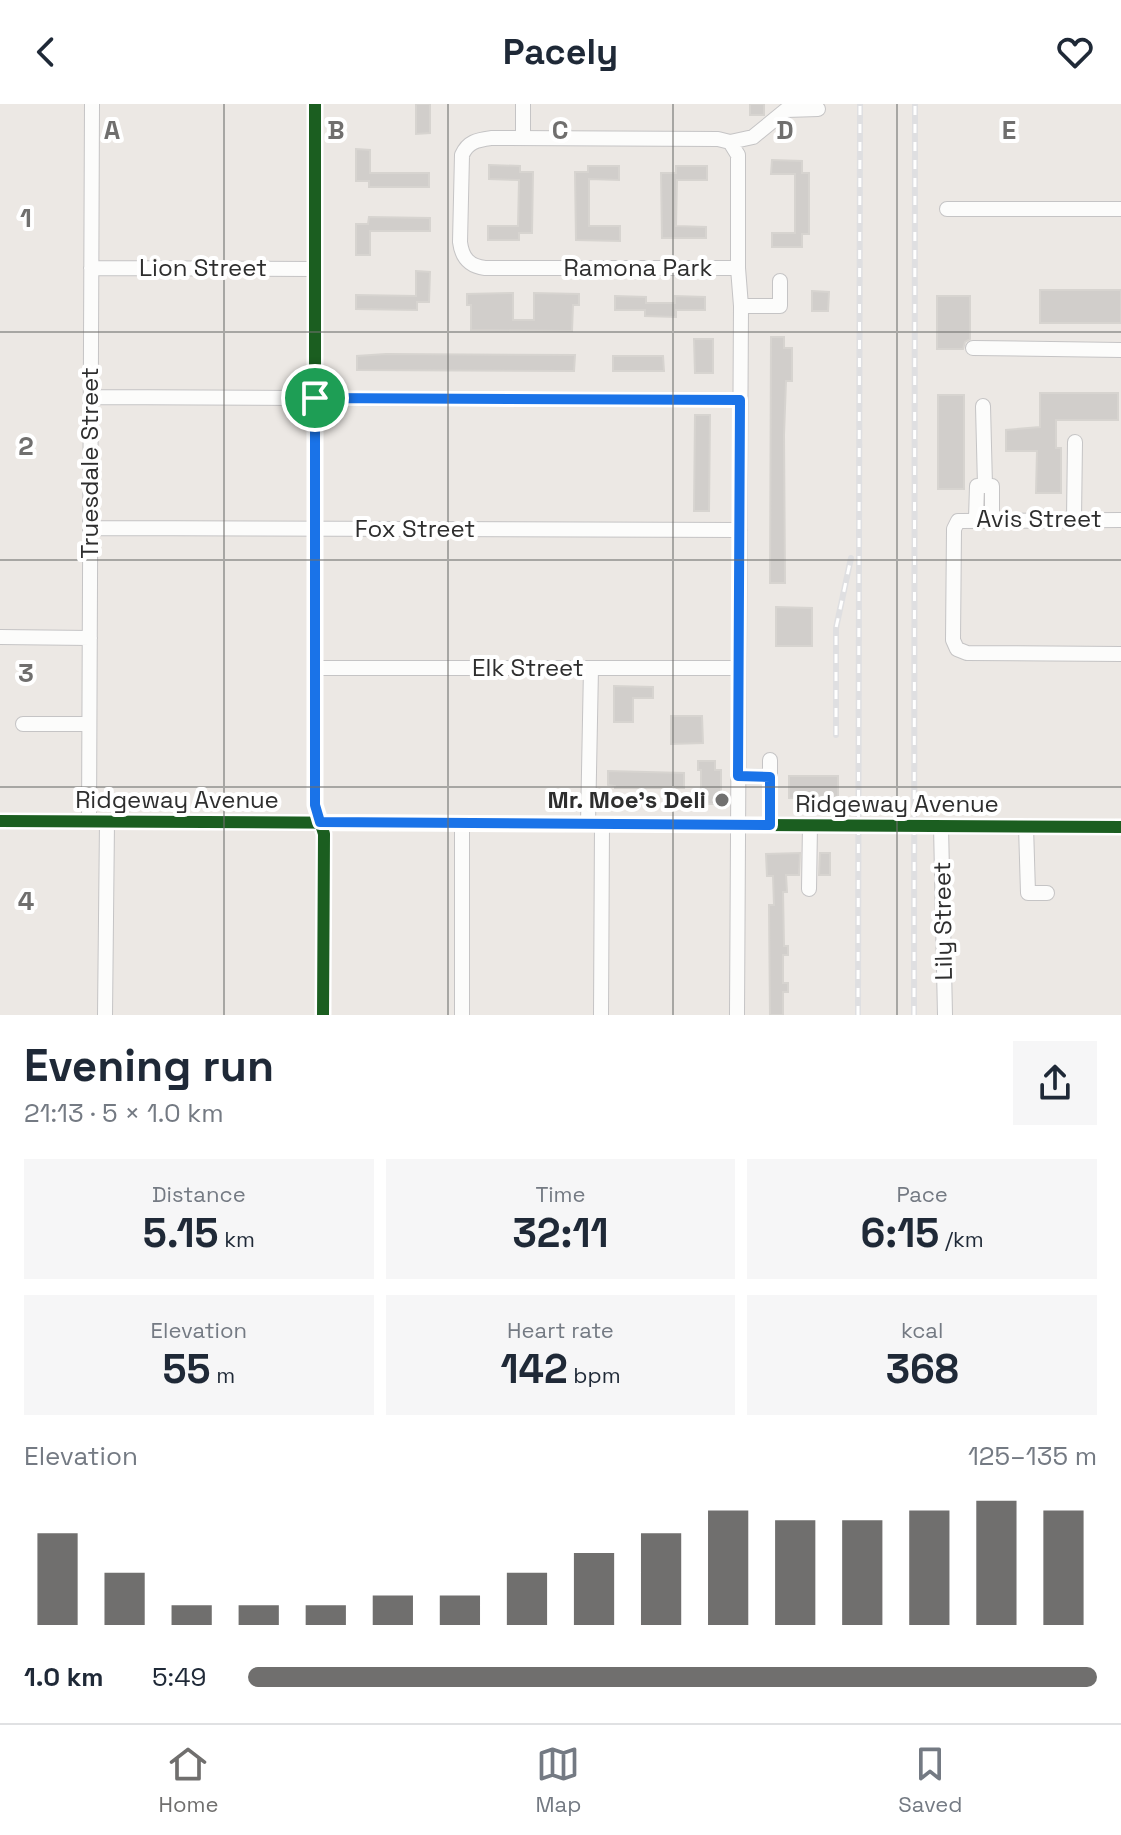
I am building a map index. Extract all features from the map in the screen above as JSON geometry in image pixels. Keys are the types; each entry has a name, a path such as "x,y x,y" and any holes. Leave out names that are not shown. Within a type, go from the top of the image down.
{"street":[{"name":"Truesdale Street","path":"89,822 92,104"},
{"path":"315,104 315,805 324,834 323,1015"},
{"path":"523,104 523,138"},
{"path":"730,142 753,137 786,110 818,109"},
{"name":"Ramona Park","path":"523,138 718,139 730,142 738,155 738,268 485,268 472,265 463,255 460,242 462,155 474,141 523,138"},
{"path":"947,209 1121,209"},
{"name":"Lion Street","path":"91,268 315,269"},
{"path":"737,1015 741,306 738,268"},
{"path":"741,306 780,306 780,281"},
{"path":"973,348 1121,350"},
{"path":"91,397 740,400"},
{"path":"983,406 985,486"},
{"path":"1074,519 1075,442"},
{"path":"976,519 977,486 992,486 992,519"},
{"name":"Avis Street","path":"1121,520 958,521 953,545 953,640 957,649 967,653 1121,654"},
{"name":"Fox Street","path":"91,528 740,530"},
{"path":"0,637 90,638"},
{"name":"Elk Street","path":"316,668 739,668"},
{"path":"591,668 601,1015"},
{"path":"23,724 89,724"},
{"path":"770,760 770,825"},
{"path":"738,776 770,777"},
{"name":"Ridgeway Avenue","path":"0,821 1121,827"},
{"path":"105,1015 107,822"},
{"path":"462,824 462,1015"},
{"path":"809,889 810,825"},
{"name":"Lily Street","path":"941,826 945,1015"},
{"path":"1026,826 1028,893 1047,893"}],"building":[{"path":"416,104 430,104 430,133 416,134"},
{"path":"750,104 764,104 764,115 750,115"},
{"path":"356,149 370,150 370,173 429,173 429,187 369,187 369,181 356,181"},
{"path":"772,160 802,161 802,173 809,173 809,234 802,234 802,247 772,247 772,233 795,233 795,174 771,174"},
{"path":"489,165 520,166 520,172 533,172 532,233 519,233 519,240 488,240 488,226 518,226 519,180 489,179"},
{"path":"588,166 619,166 619,180 589,179 589,226 620,226 620,241 576,240 575,172 588,172"},
{"path":"676,166 707,166 707,180 677,180 676,226 706,227 706,238 662,238 661,173 676,173"},
{"path":"369,217 430,218 430,231 370,231 370,255 356,255 356,224 368,224"},
{"path":"416,271 430,272 429,302 417,302 417,310 356,309 356,295 416,296"},
{"path":"1040,290 1121,290 1121,323 1040,323"},
{"path":"812,291 829,292 828,311 812,311"},
{"path":"513,293 513,320 534,320 534,293 579,294 579,305 573,305 572,331 471,330 471,305 467,305 467,294"},
{"path":"615,296 646,297 646,303 675,303 675,296 705,297 705,310 676,310 676,317 645,316 645,310 615,310"},
{"path":"937,296 970,296 970,339 963,349 937,349"},
{"path":"771,337 784,337 784,348 792,348 792,381 786,381 784,435 785,583 770,583"},
{"path":"694,339 713,339 713,373 695,373"},
{"path":"575,355 574,371 357,370 357,356"},
{"path":"613,356 663,356 664,371 613,371"},
{"path":"1040,393 1118,393 1118,420 1056,420 1056,448 1061,448 1061,493 1036,493 1037,451 1006,451 1006,430 1040,427"},
{"path":"938,395 964,395 964,489 938,489"},
{"path":"695,415 710,415 709,511 694,511"},
{"path":"776,607 812,608 812,646 776,646"},
{"path":"614,686 653,687 653,698 633,698 633,722 614,722"},
{"path":"671,716 702,716 703,743 671,744"},
{"path":"698,761 715,761 715,770 721,770 721,804 701,804"},
{"path":"608,771 684,773 684,788 615,788 608,785"},
{"path":"789,776 838,776 838,799 789,798"},
{"path":"800,853 799,875 786,875 787,892 783,892 784,946 788,946 788,955 783,955 783,983 788,983 788,992 783,992 783,1015 770,1015 769,905 774,905 773,876 767,876 766,854"},
{"path":"820,853 830,853 830,875 819,875"}],"railway":[{"path":"858,1015 860,104"},
{"path":"914,1015 915,104"},
{"path":"836,735 836,628 851,558"}],"cycle path":[{"path":"315,104 315,805 324,834 323,1015"},
{"path":"0,821 1121,827"}],"place":[{"name":"Mr. Moe's Deli","path":"722,800"}],"route":[{"path":"315,398 740,400 738,776 770,777 770,825 320,822 315,805 315,398"}]}
